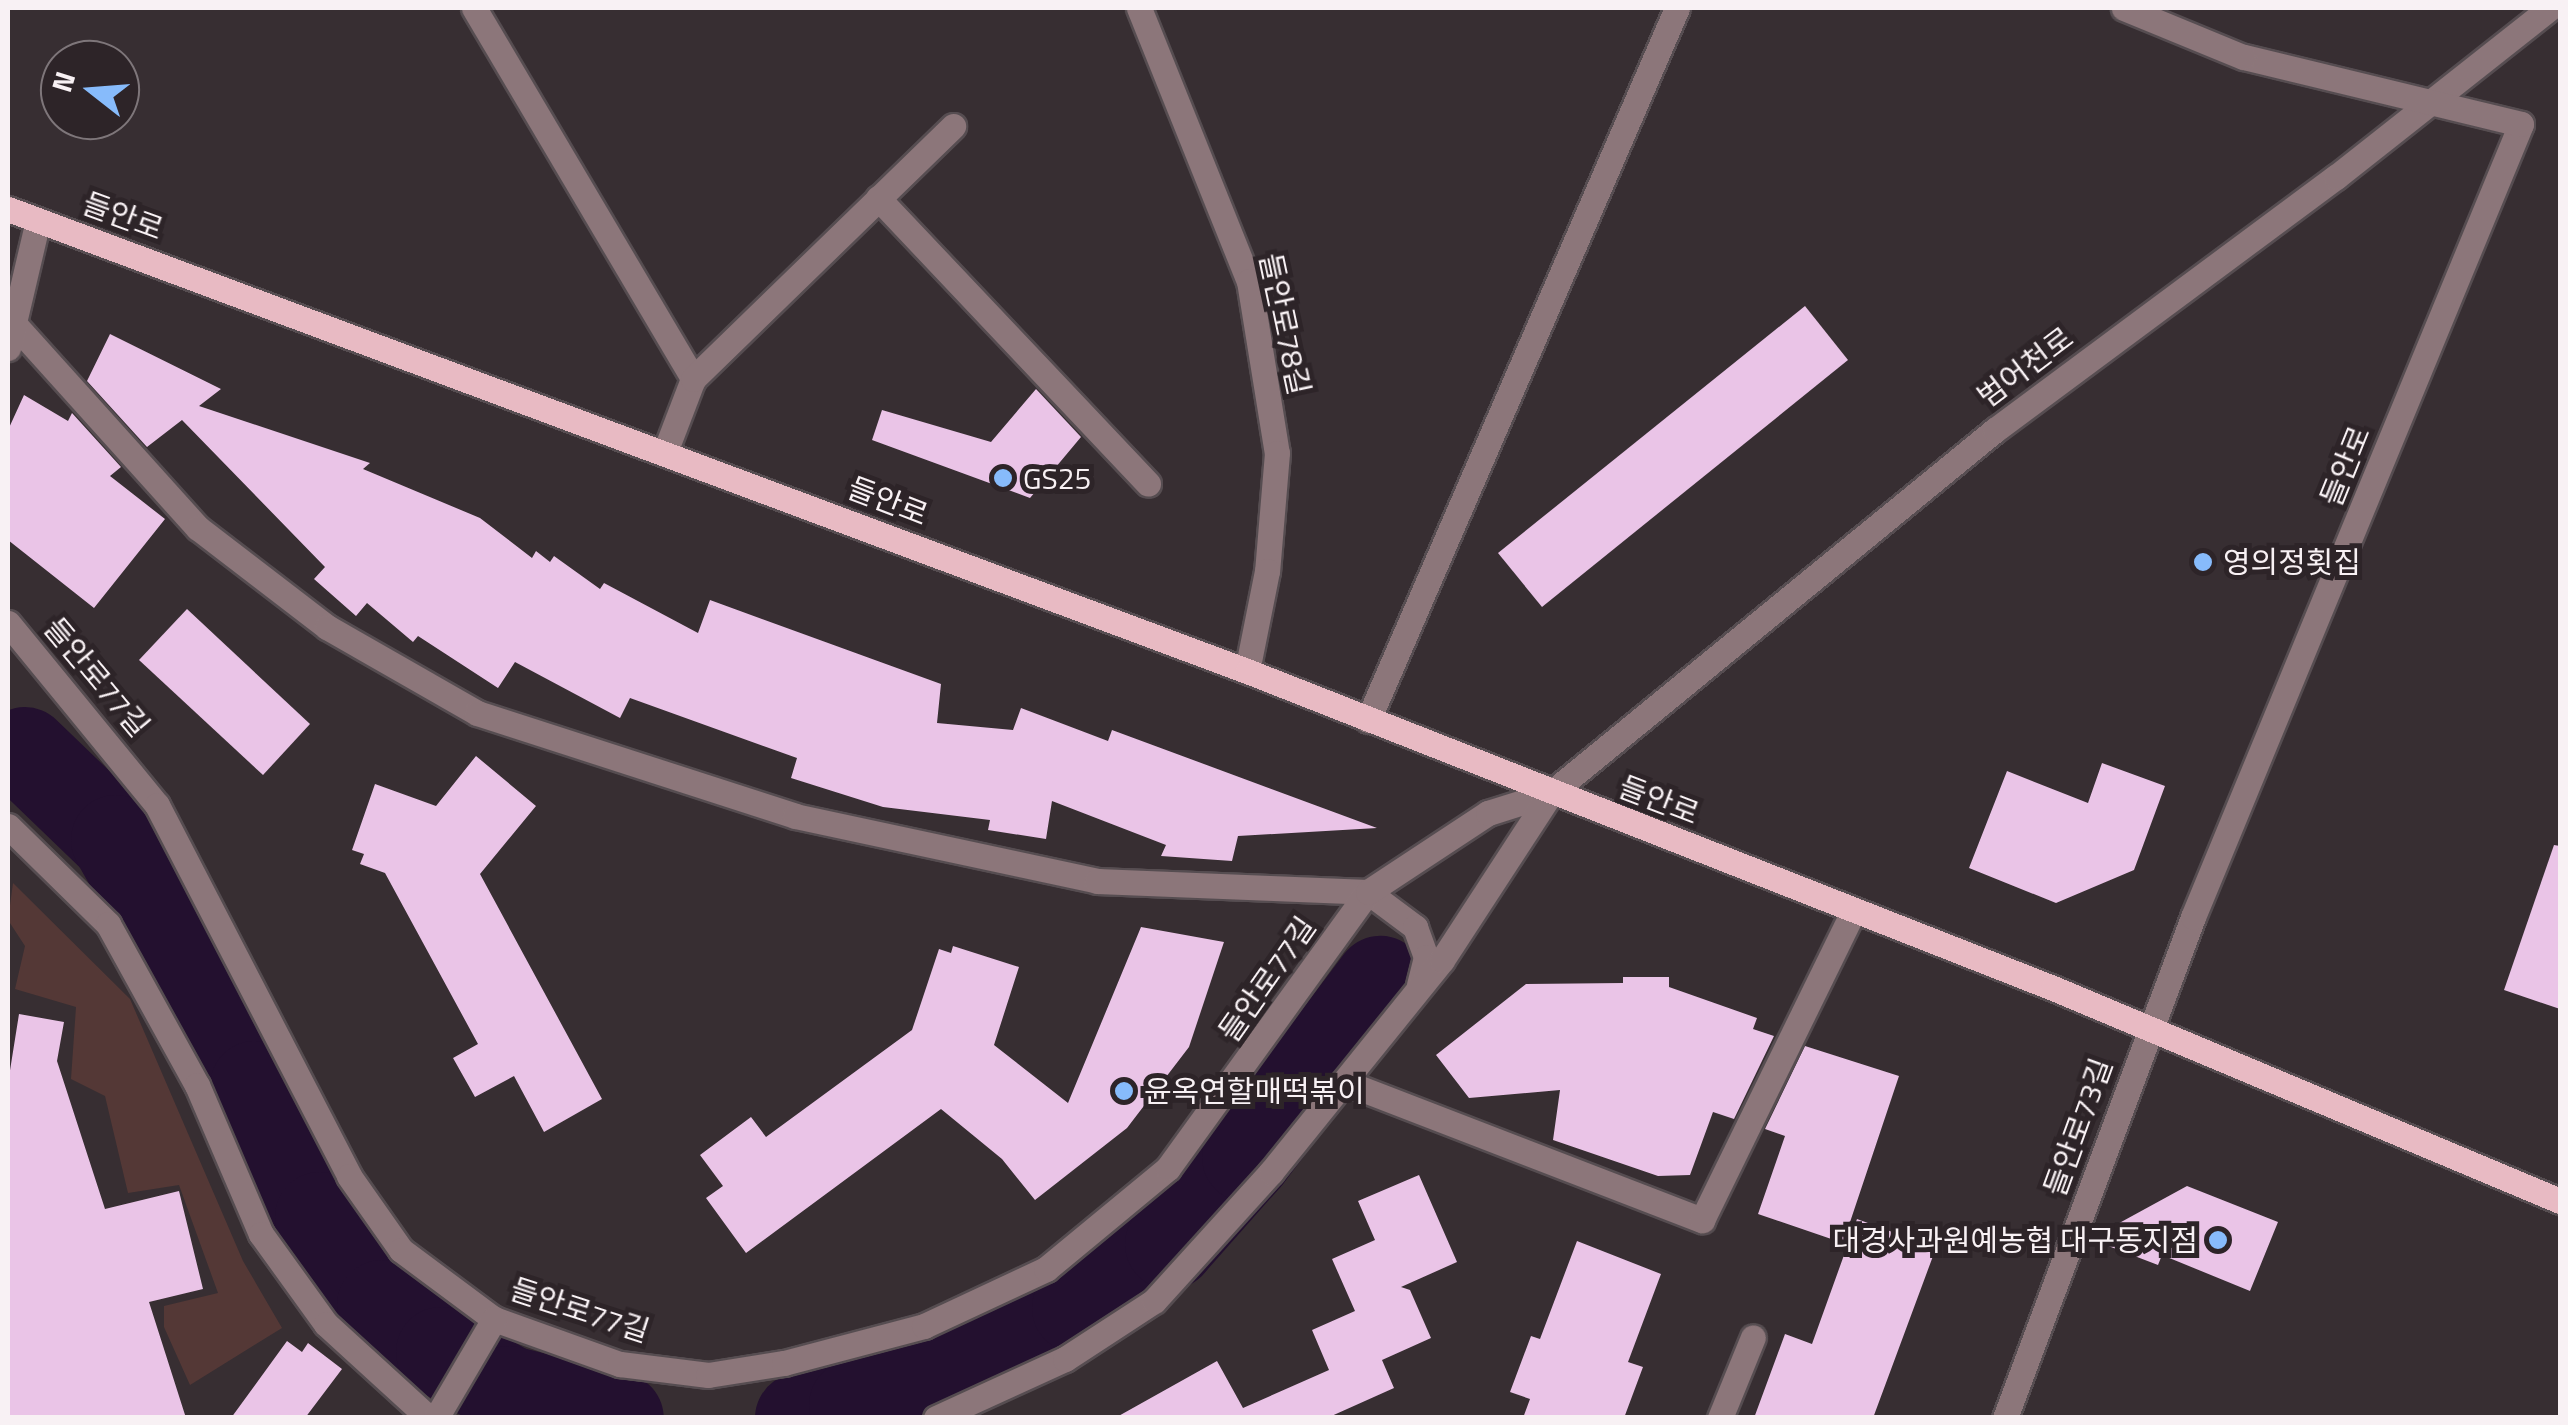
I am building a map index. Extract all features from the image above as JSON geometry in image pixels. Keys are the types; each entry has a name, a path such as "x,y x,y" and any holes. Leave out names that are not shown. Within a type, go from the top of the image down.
{"main road":[{"name":"들안로","path":"8,210 1247,671 2150,1028 2560,1201"}],"street":[{"path":"474,8 693,379"},
{"name":"들안로78길","path":"1138,8 1249,281 1277,452 1267,572 1247,671"},
{"path":"1368,720 1677,8"},
{"path":"2124,8 2243,56 2431,103"},
{"name":"범어천로","path":"1551,794 1995,430 2431,103 2550,8"},
{"name":"들안로","path":"2150,1028 2520,124 2431,103"},
{"path":"664,452 693,379 953,126"},
{"path":"878,198 1148,484"},
{"path":"11,336 38,220"},
{"name":"들안로77길","path":"11,336 198,528 326,627 478,713 795,816 1097,881 1368,892"},
{"name":"들안로77길","path":"8,623 157,805 349,1176 401,1250 493,1321 620,1364 708,1375 784,1363 924,1326 1046,1269 1168,1168 1368,892 1488,813 1551,794"},
{"path":"952,1414 1064,1358 1154,1301 1344,1082 1418,990 1551,794"},
{"path":"8,826 108,924 197,1085 261,1234 326,1324 433,1418 493,1321"},
{"path":"1368,892 1414,927 1426,956 1418,990"},
{"path":"1344,1082 1702,1220 1854,910"},
{"name":"들안로73길","path":"2006,1418 2150,1028"},
{"path":"1720,1418 1753,1337"}],"shaded area":[{"path":"13,883 130,999 243,1261 282,1328 190,1385 164,1327 164,1306 218,1293 179,1185 128,1193 105,1096 71,1079 76,1007 15,989 25,946 8,920"}],"building":[{"path":"1805,306 1848,360 1542,607 1498,553"},
{"path":"110,334 221,389 199,406 370,463 363,469 480,518 532,558 536,551 550,562 554,556 600,589 604,583 698,633 710,600 941,684 937,723 1013,730 1021,708 1108,741 1112,730 1377,828 1238,836 1232,861 1161,856 1166,845 1052,801 1046,839 988,830 990,820 883,807 791,778 797,758 630,698 620,718 515,662 498,688 418,636 413,642 367,603 356,616 314,579 325,567 182,420 147,447 87,381"},
{"path":"1036,389 1081,437 1030,498 872,440 882,410 991,442"},
{"path":"24,395 68,421 72,413 121,467 110,476 165,519 94,608 8,540 8,430"},
{"path":"187,609 310,724 263,775 139,660"},
{"path":"476,756 536,806 480,874 602,1099 544,1132 514,1076 475,1097 453,1058 478,1044 385,873 360,864 364,854 352,850 375,784 436,806"},
{"path":"2102,763 2165,786 2134,870 2056,903 1969,868 2007,771 2088,803"},
{"path":"2554,845 2560,846 2560,1009 2504,990"},
{"path":"1141,927 1224,942 1189,1047 1127,1128 1035,1200 1002,1159 941,1109 746,1253 706,1198 723,1186 700,1155 751,1117 766,1137 912,1030 939,949 951,953 953,946 1019,967 994,1045 1068,1103"},
{"path":"1623,977 1669,977 1669,987 1757,1018 1753,1029 1774,1036 1734,1119 1713,1112 1690,1175 1658,1176 1553,1140 1560,1090 1469,1098 1436,1055 1526,984 1623,983"},
{"path":"19,1014 64,1022 57,1061 105,1209 179,1191 203,1289 149,1302 186,1418 8,1418 8,1083"},
{"path":"1805,1046 1899,1076 1843,1243 1758,1214 1785,1136 1765,1129"},
{"path":"1419,1175 1457,1262 1401,1287 1410,1290 1431,1338 1382,1360 1394,1388 1327,1418 1115,1418 1217,1361 1243,1408 1329,1370 1312,1330 1355,1311 1332,1259 1375,1240 1358,1201"},
{"path":"2187,1186 2278,1222 2250,1291 2162,1255 2158,1265 2090,1239"},
{"path":"1857,1219 1936,1248 1873,1418 1754,1418 1785,1334 1812,1344"},
{"path":"1577,1241 1661,1274 1628,1362 1643,1367 1624,1418 1523,1418 1530,1399 1510,1392 1531,1336 1540,1339"},
{"path":"287,1341 302,1352 308,1343 342,1369 305,1418 231,1418"}],"waterway":[{"path":"25,752 116,840 255,1086 320,1217 382,1305 441,1352 509,1391 619,1418"},
{"path":"800,1418 854,1405 1077,1308 1170,1244 1247,1157 1380,981"}],"place":[{"name":"GS25","path":"1003,478"},
{"name":"영의정횟집","path":"2203,562"},
{"name":"윤옥연할매떡볶이","path":"1124,1091"},
{"name":"대경사과원예농협 대구동지점","path":"2218,1240"}]}
